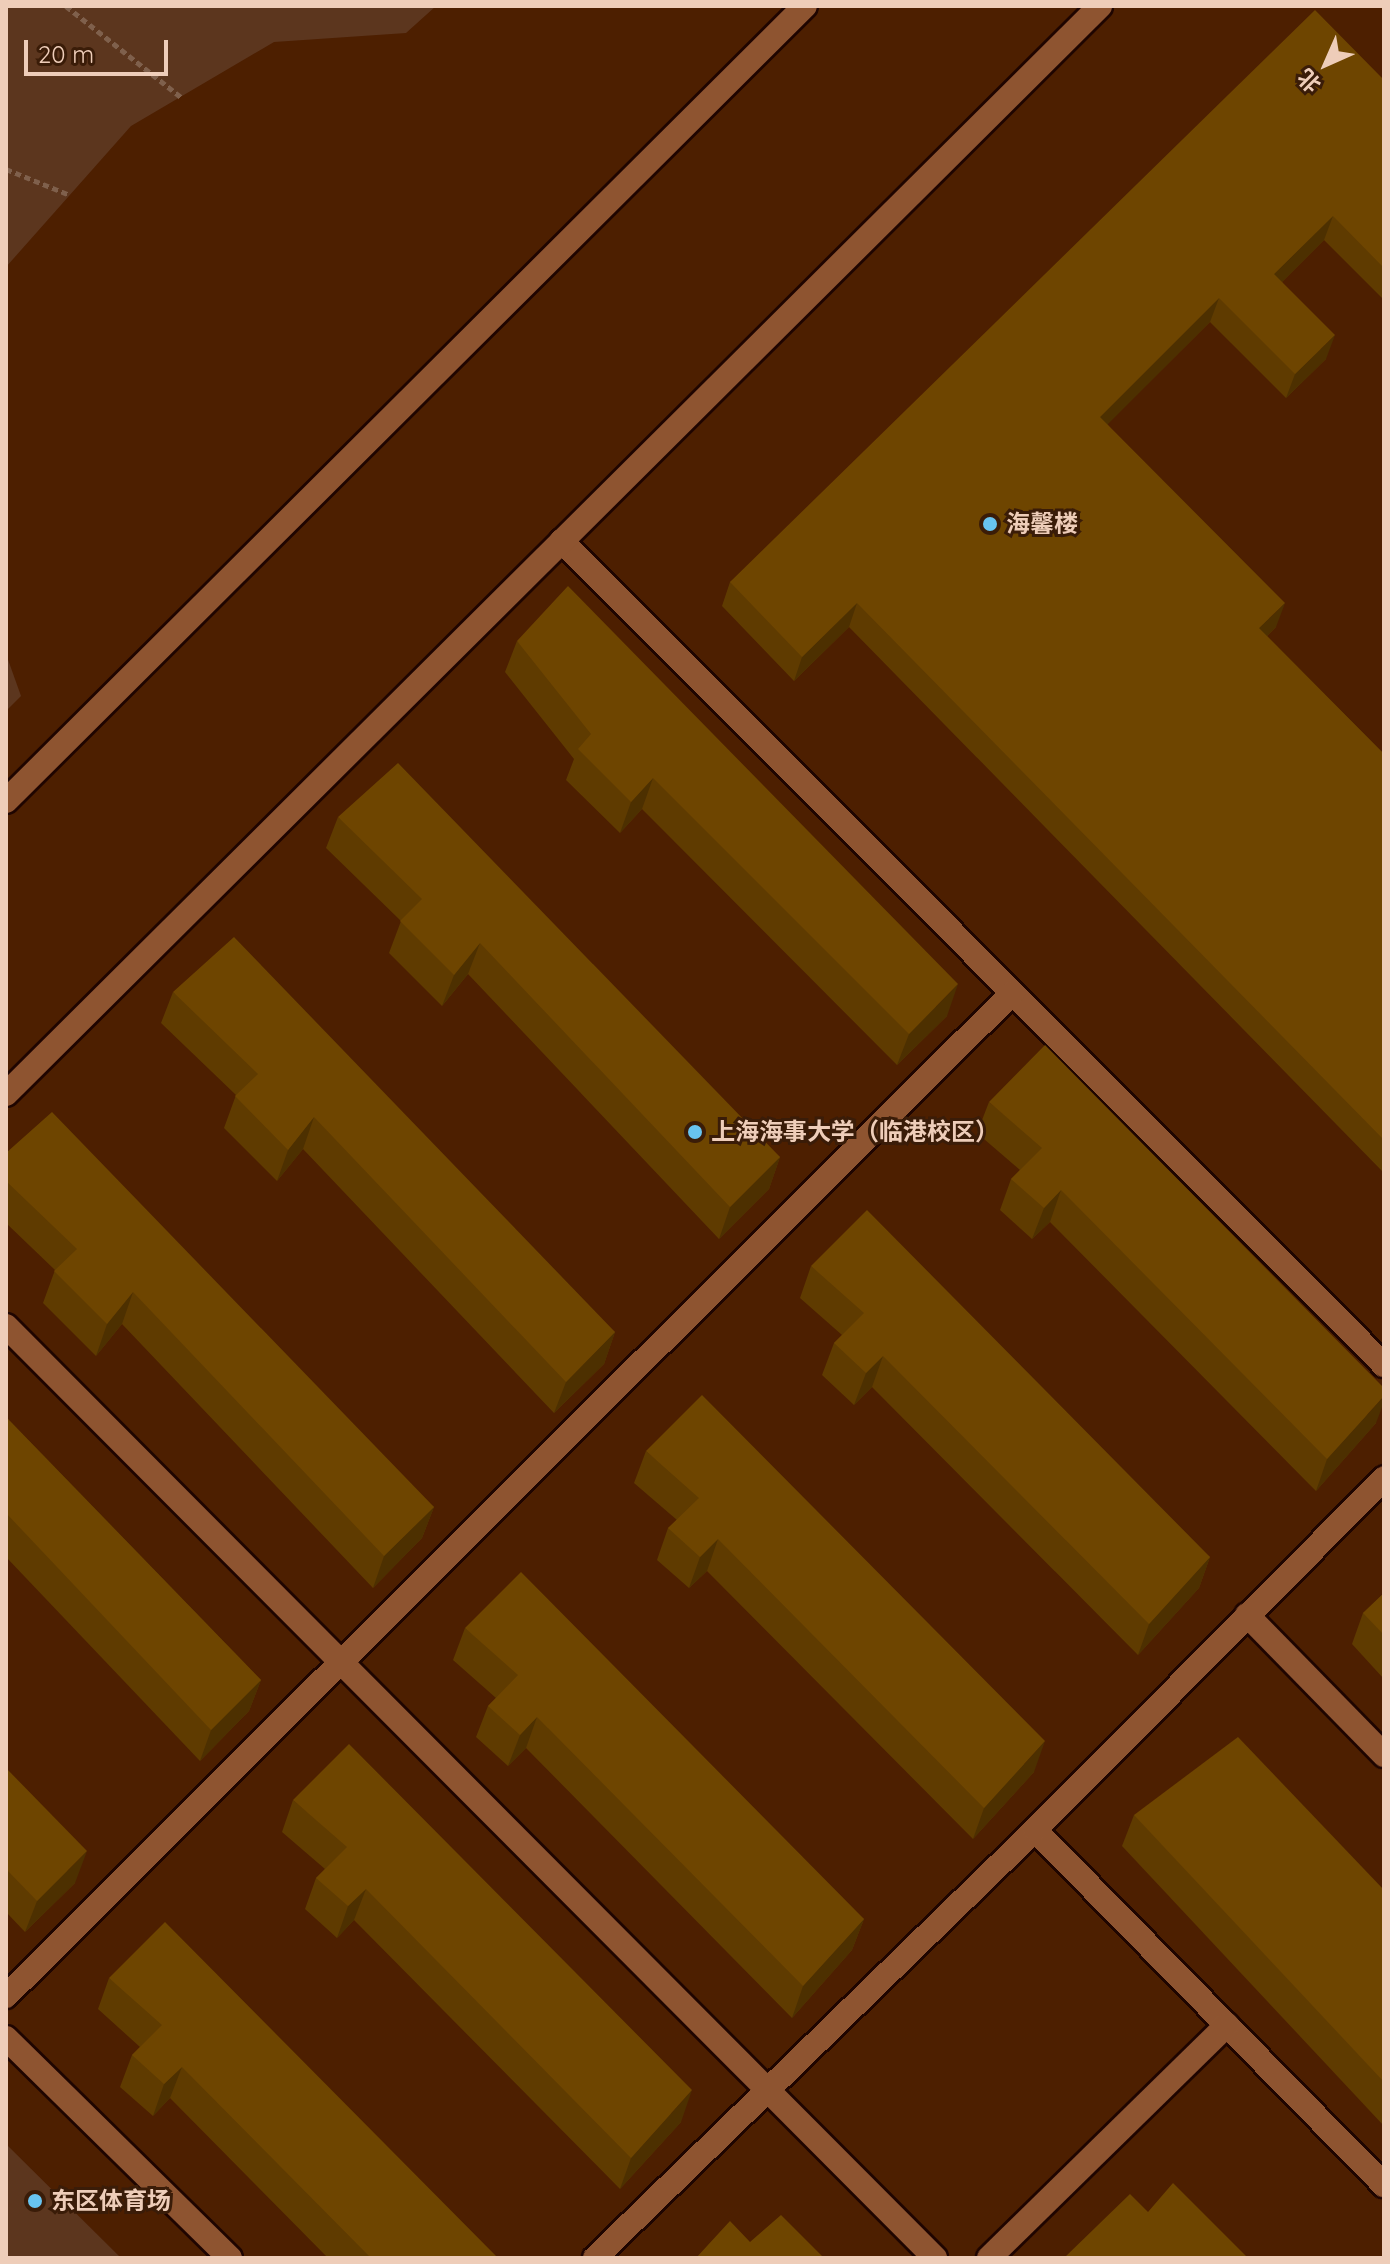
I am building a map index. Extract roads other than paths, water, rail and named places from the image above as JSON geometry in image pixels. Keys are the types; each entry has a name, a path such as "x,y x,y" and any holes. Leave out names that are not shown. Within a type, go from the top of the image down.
{"lane":[{"path":"6,801 805,6"},
{"path":"6,1094 1100,6"},
{"path":"562,541 1384,1365"},
{"path":"6,1996 1012,993"},
{"path":"6,1326 935,2258"},
{"path":"595,2258 1035,1830 1384,1478"},
{"path":"1247,1615 1384,1755"},
{"path":"1035,1830 1384,2185"},
{"path":"989,2258 1227,2025"},
{"path":"6,2038 230,2258"}],"place":[{"name":"海馨楼","path":"990,524"},
{"name":"上海海事大学（临港校区）","path":"695,1132"},
{"name":"东区体育场","path":"35,2201"}]}
